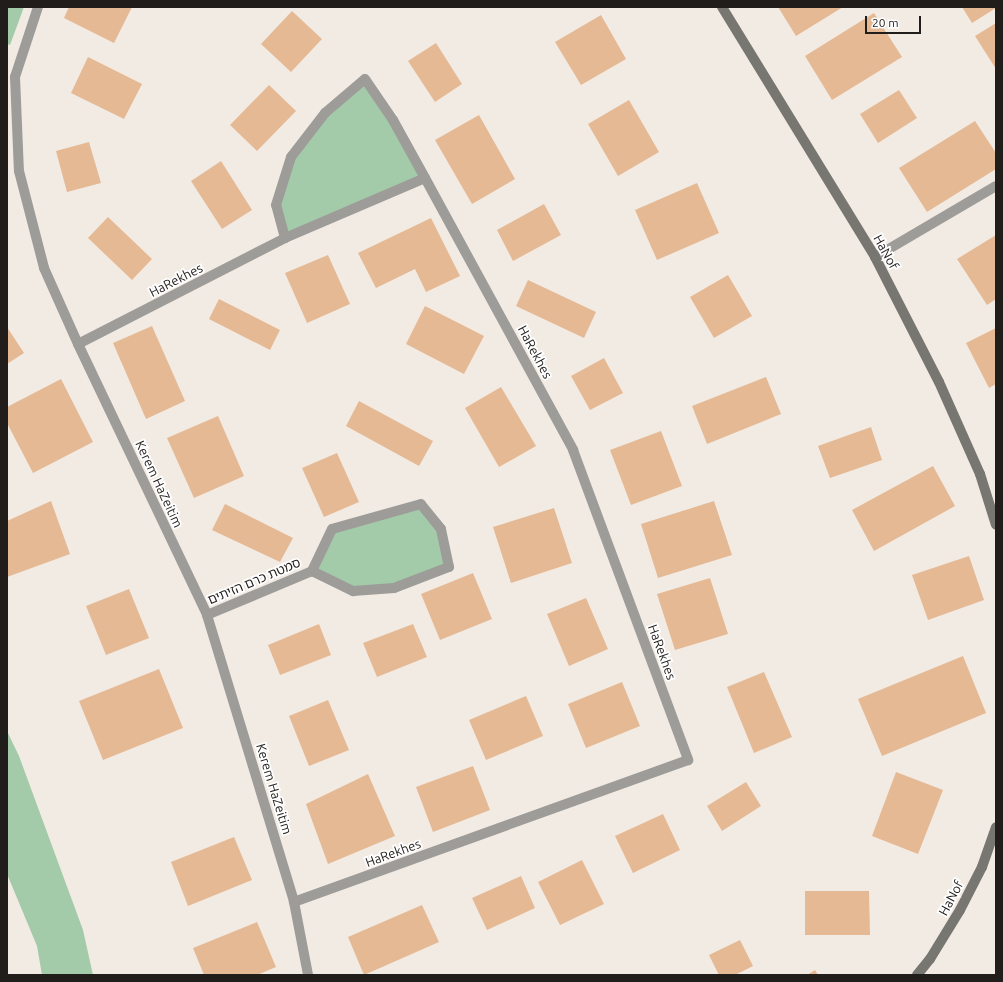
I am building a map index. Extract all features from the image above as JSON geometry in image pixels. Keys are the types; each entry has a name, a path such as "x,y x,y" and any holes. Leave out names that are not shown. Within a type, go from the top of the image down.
{"street":[{"name":"Kerem HaZeitim","path":"38,7 11,75 19,171 44,268 78,344 207,615 294,902 308,975"},
{"name":"HaNof","path":"722,7 875,257 942,389 980,474 996,525"},
{"name":"HaRekhes","path":"285,238 276,205 292,157 325,113 365,80 392,120 425,178 573,450 688,760 294,902"},
{"name":"HaRekhes","path":"78,344 285,238 425,178"},
{"path":"875,257 996,186"},
{"name":"סמטת כרם הזיתים","path":"207,615 312,571 332,529 421,504 441,529 449,567 394,588 353,591 312,571"},
{"name":"HaNof","path":"917,975 930,959 960,910 982,866 996,827"}],"green space":[{"path":"7,7 24,7 10,45 7,44"},
{"path":"365,79 425,178 285,238 276,205 291,157 325,113"},
{"path":"421,504 441,529 449,567 394,588 353,591 312,571 332,529"},
{"path":"7,731 19,756 83,930 93,975 42,975 37,946 7,874"}],"building":[{"path":"69,7 132,7 114,43 64,18"},
{"path":"778,7 843,7 796,36"},
{"path":"962,7 996,7 996,8 972,23"},
{"path":"292,11 322,39 291,72 261,44"},
{"path":"874,13 902,57 832,100 805,56"},
{"path":"601,15 626,59 581,85 555,42"},
{"path":"996,23 996,69 975,36"},
{"path":"436,43 462,84 435,102 408,61"},
{"path":"88,57 142,84 124,119 71,93"},
{"path":"269,85 296,111 257,151 230,125"},
{"path":"899,90 917,118 878,143 860,114"},
{"path":"629,100 659,152 618,176 588,124"},
{"path":"479,115 515,179 472,204 435,140"},
{"path":"975,121 996,153 996,169 927,212 899,168"},
{"path":"89,142 101,183 67,192 56,151"},
{"path":"221,161 252,210 222,229 191,181"},
{"path":"697,183 719,233 657,260 635,210"},
{"path":"544,204 561,235 513,261 497,230"},
{"path":"108,217 152,259 132,280 88,238"},
{"path":"431,218 460,276 426,292 415,269 376,288 358,253"},
{"path":"996,235 996,299 987,305 957,259"},
{"path":"328,255 350,304 307,323 285,273"},
{"path":"728,275 752,316 714,338 690,297"},
{"path":"528,280 596,312 584,338 516,306"},
{"path":"219,299 280,330 270,350 209,319"},
{"path":"425,306 484,336 464,374 406,344"},
{"path":"152,326 185,401 146,419 113,343"},
{"path":"7,327 24,353 7,364"},
{"path":"996,328 996,384 989,388 966,343"},
{"path":"604,358 623,393 590,410 571,376"},
{"path":"766,377 781,414 707,444 692,406"},
{"path":"61,379 93,442 33,473 7,423 7,407"},
{"path":"501,387 536,446 499,467 465,408"},
{"path":"359,401 433,441 419,466 346,426"},
{"path":"218,416 244,476 194,498 167,438"},
{"path":"871,427 882,460 830,478 818,446"},
{"path":"661,431 682,486 631,505 610,450"},
{"path":"337,453 359,502 324,517 302,468"},
{"path":"933,466 955,506 874,551 852,510"},
{"path":"51,501 70,554 7,577 7,521"},
{"path":"714,501 732,555 658,578 641,524"},
{"path":"225,504 293,538 280,562 212,530"},
{"path":"554,508 572,563 511,583 493,527"},
{"path":"969,556 984,600 928,620 912,575"},
{"path":"473,573 492,619 440,640 421,594"},
{"path":"710,578 728,634 675,650 657,594"},
{"path":"129,589 149,638 106,655 86,606"},
{"path":"586,598 608,649 569,666 547,614"},
{"path":"319,624 331,655 280,675 268,645"},
{"path":"413,624 427,657 377,677 363,643"},
{"path":"963,656 986,713 882,756 858,699"},
{"path":"159,669 183,728 103,760 79,701"},
{"path":"764,672 792,737 754,753 727,687"},
{"path":"622,682 640,726 586,748 568,704"},
{"path":"526,696 543,736 486,760 469,720"},
{"path":"328,700 349,750 309,766 289,716"},
{"path":"473,766 490,810 433,832 416,787"},
{"path":"896,772 943,790 918,854 872,836"},
{"path":"368,774 395,836 328,864 306,804"},
{"path":"746,782 761,806 722,831 707,806"},
{"path":"663,814 680,850 633,873 615,836"},
{"path":"234,837 252,880 188,906 171,862"},
{"path":"582,860 604,904 560,925 538,882"},
{"path":"521,876 535,908 487,930 472,898"},
{"path":"805,891 869,891 870,935 805,935"},
{"path":"422,905 439,942 364,975 348,937"},
{"path":"257,922 276,967 257,975 204,975 193,948"},
{"path":"740,940 753,966 735,975 719,975 709,955"},
{"path":"815,970 818,975 807,975"}]}
